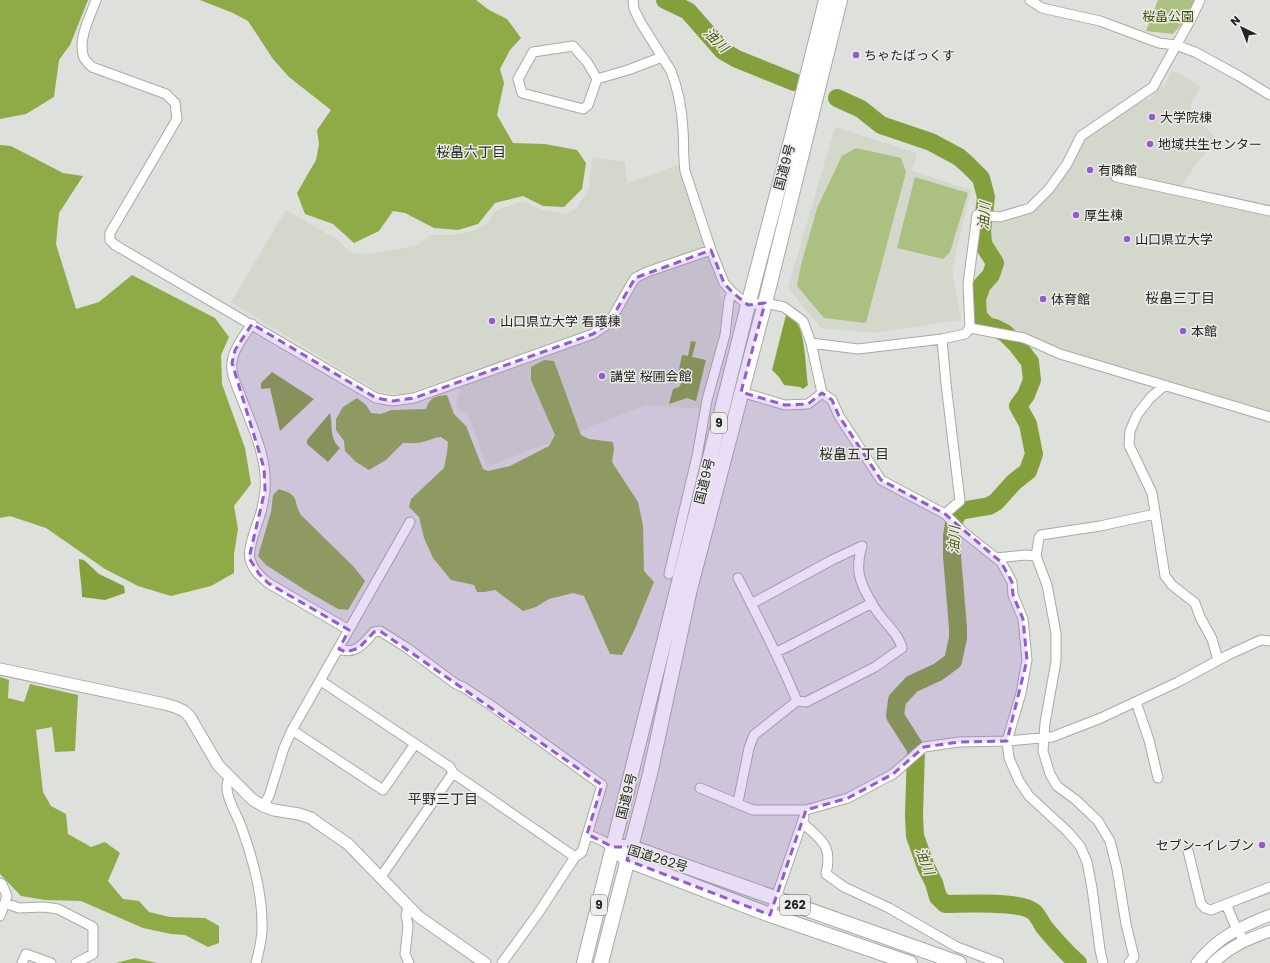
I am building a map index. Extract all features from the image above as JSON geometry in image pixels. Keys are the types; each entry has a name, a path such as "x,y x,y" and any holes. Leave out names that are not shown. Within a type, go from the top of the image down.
{"highway":[{"name":"国道9号","path":"584,963 748,305 826,0"},
{"name":"国道9号","path":"601,963 650,774 690,589 766,303 840,0"},
{"name":"国道262号","path":"613,847 770,915 910,963"},
{"name":"国道262号","path":"629,853 776,898 959,963"}],"street":[{"path":"96,0 83,38 82,50 85,60 92,67 166,94 175,103 177,112 177,119 110,233 110,240 115,245 376,398 393,401 414,398 593,334 609,323 635,278 647,272 711,250"},
{"path":"633,0 634,9 671,71 674,80 681,111 685,171 711,250 724,283 732,292 748,305 766,303 784,307 803,321 811,344 822,393 832,400 839,416 881,480 945,514 962,531 1001,562 1012,582 1013,595 1023,619 1027,660 1021,693 1007,740 1010,758 1019,781 1029,796 1067,831 1080,846 1087,862 1103,963"},
{"path":"1030,0 1042,8 1100,21 1159,43 1176,46 1195,52 1239,76 1270,96"},
{"path":"811,344 858,349 942,339 965,334 970,328 968,284 977,215 1000,217 1030,208 1049,190 1068,164 1081,136 1153,87 1200,0"},
{"path":"573,46 587,62 596,79 588,105 583,109 522,93 518,79 533,52 573,46"},
{"path":"596,79 628,70 662,57"},
{"path":"1116,177 1270,211"},
{"path":"669,574 697,456 707,400 725,335 729,300 732,292"},
{"path":"252,324 236,350 232,363 234,380 259,446 264,468 265,490 262,511 249,558 253,567 268,583 349,630"},
{"path":"970,328 1024,338 1060,354 1270,417"},
{"path":"942,339 960,501 945,514"},
{"path":"1164,386 1150,398 1137,415 1130,431 1129,445 1152,493 1165,576 1172,585 1195,603 1200,618 1212,639 1218,660"},
{"path":"742,392 785,405 808,404 822,393"},
{"path":"1129,963 1134,957 1110,841 1098,821 1076,800 1057,786 1050,774 1043,751 1045,723 1053,686 1056,661 1056,633 1047,586 1036,556 1039,538 1041,535 1100,526 1155,514"},
{"path":"263,806 269,796 284,748 292,730 410,522"},
{"path":"738,802 749,748 754,735 797,701 806,702 875,667 902,648 901,643 895,633 882,620 872,604 859,577 858,567 862,546 832,560 751,604"},
{"path":"996,558 1026,554 1036,556"},
{"path":"738,578 776,652 797,701"},
{"path":"776,652 872,604"},
{"path":"338,649 346,652 359,648 374,632 380,631 407,648 456,684 492,706 602,785 582,852 576,856 539,912 502,963"},
{"path":"700,788 738,802 753,810 806,810 855,795 893,774 924,747 959,742 1052,737 1101,718 1136,702 1261,640 1270,641"},
{"path":"0,669 175,707 184,712 190,717 218,765 253,800 274,810 299,814 311,818 348,844 419,917 485,963"},
{"path":"320,681 450,767 454,773 576,856"},
{"path":"1136,702 1149,740 1158,778"},
{"path":"292,730 383,790 416,744"},
{"path":"380,878 454,773"},
{"path":"230,778 226,791 247,843 259,896 262,924 261,943 256,963"},
{"path":"770,915 806,810"},
{"path":"802,822 822,840 828,852 826,874 844,887 889,908 957,946 999,963"},
{"path":"587,834 613,847"},
{"path":"1188,851 1201,904 1205,908 1211,910 1270,887"},
{"path":"0,883 2,884 7,896 0,916"},
{"path":"5,903 19,908 44,907 58,909 93,927 93,954 76,963"},
{"path":"1226,904 1244,941"},
{"path":"408,907 406,915 408,926 405,954 409,963"},
{"path":"1197,963 1218,941 1238,929 1270,915"},
{"path":"1213,963 1227,951 1244,941 1270,931"},
{"path":"22,963 26,954 51,963"}],"highlighted area":[{"path":"711,250 724,283 732,292 748,305 765,303 741,392 785,405 808,404 822,393 832,400 839,416 881,480 945,514 1001,562 1012,582 1013,595 1023,619 1027,660 1007,741 959,742 924,747 893,774 848,798 806,810 770,915 627,860 631,847 613,847 587,834 602,785 380,631 374,632 359,648 346,652 339,649 349,630 268,583 259,574 249,558 265,490 264,468 232,363 235,350 252,324 376,398 393,401 414,398 593,334 609,323 635,278"}],"shaded area":[{"path":"0,0 88,0 70,45 59,60 54,97 26,114 0,119"},
{"path":"200,0 476,0 489,10 507,19 521,38 510,50 500,69 504,83 497,115 513,143 545,144 577,150 586,163 582,189 564,207 543,206 523,196 495,203 478,224 458,230 434,228 405,213 393,211 379,231 354,243 333,224 305,214 297,193 316,160 319,144 317,130 331,110 289,77 273,59 248,21 233,13"},
{"name":"山口県立大学","path":"1172,71 1186,77 1200,87 1191,104 1191,113 1217,139 1194,167 1181,187 1270,214 1270,414 1240,406 1230,400 1063,352 1023,334 987,326 980,317 978,300 982,289 990,278 994,277 996,265 995,258 986,245 983,233 985,222 995,221 1003,223 1011,218 1033,212 1047,198 1068,170 1075,159 1085,136 1143,97 1150,100 1157,87 1160,85 1164,87"},
{"path":"835,127 917,153 912,171 971,190 952,269 961,320 873,333 821,328 788,288"},
{"path":"0,145 11,146 63,173 83,176 59,213 56,244 76,309 99,302 132,275 215,318 229,337 221,355 222,384 245,448 251,484 234,506 238,529 234,554 234,573 211,586 171,596 138,586 105,569 46,528 10,516 0,518"},
{"name":"山口県立大学 看護棟","path":"592,157 625,162 627,184 677,165 681,167 719,287 723,308 721,334 703,409 646,405 487,467 468,414 459,411 456,402 461,391 453,385 450,378 406,394 393,394 377,391 231,302 286,210 338,240 349,252 366,254 395,250 417,245 431,235 454,235 473,231 487,224 496,210 523,201 542,210 565,214 576,209 589,188"},
{"path":"786,315 797,323 802,337 808,385 803,389 800,387 784,385 772,370"},
{"path":"691,341 696,342 692,357 706,360 696,401 687,398 669,404 673,389 679,387 684,379 679,370 682,355 688,356"},
{"path":"544,360 554,361 581,435 589,439 613,442 614,449 612,462 638,502 643,525 644,571 654,582 634,631 622,655 610,654 584,596 573,593 549,599 536,607 523,611 495,590 477,592 474,585 451,580 433,558 424,538 419,517 409,507 411,499 444,468 448,442 441,437 437,437 420,443 403,443 386,460 369,470 356,462 345,451 344,441 336,430 336,419 343,407 357,398 366,405 371,413 381,414 391,410 426,409 429,402 434,398 447,395 454,414 466,426 483,469 488,471 510,466 549,446 555,435 531,380 531,367"},
{"path":"272,372 314,399 280,431 270,388 261,389 261,383"},
{"path":"330,413 334,440 340,448 328,462 307,444 307,440"},
{"path":"279,489 286,491 293,496 301,515 354,567 365,581 348,610 338,609 305,590 266,565 258,556 271,512 273,495"},
{"path":"79,559 84,560 99,574 124,586 125,593 105,600 82,597"},
{"path":"0,677 9,680 8,698 24,702 30,684 78,695 75,751 55,752 52,727 36,730 43,792 51,806 66,814 68,834 91,847 105,842 120,853 108,881 123,899 139,901 149,912 170,917 205,918 219,926 219,943 208,947 185,935 171,934 143,928 81,901 45,900 21,896 0,874"},
{"path":"135,958 157,963 116,963"}],"green space":[{"name":"桜畠公園","path":"1158,0 1195,0 1185,20 1173,34 1146,31"},
{"path":"856,148 901,158 906,172 866,323 824,318 797,286 801,265 817,208 842,156"},
{"path":"915,177 968,193 950,252 943,259 897,248"}],"waterway":[{"name":"油川","path":"665,0 688,11 723,51 737,59 794,82"},
{"name":"油川","path":"837,98 861,109 881,125 931,142 959,157 981,178 986,197 982,231 983,244 995,263 991,275 982,285 977,299 978,316 987,326 1005,333 1017,345 1030,362 1032,380 1026,395 1018,406 1028,424 1034,454 1028,471 1014,482 996,502 989,506 960,511 955,518 952,536 952,556 958,638 953,661 938,672 912,684 897,700 895,716 916,749 914,816 915,836 938,897 945,904 1004,904 1027,908 1034,912 1052,937 1078,963"}],"place":[{"name":"ちゃたばっくす","path":"856,55"},
{"name":"大学院棟","path":"1152,117"},
{"name":"地域共生センター","path":"1150,144"},
{"name":"有隣館","path":"1090,170"},
{"name":"厚生棟","path":"1076,215"},
{"name":"山口県立大学","path":"1127,239"},
{"name":"体育館","path":"1043,299"},
{"name":"山口県立大学 看護棟","path":"492,321"},
{"name":"本館","path":"1183,331"},
{"name":"講堂 桜圃会館","path":"602,376"},
{"name":"セブン-イレブン","path":"1262,845"}],"district":[{"name":"桜畠六丁目","path":"471,152"},
{"name":"桜畠三丁目","path":"1180,298"},
{"name":"桜畠五丁目","path":"854,454"},
{"name":"平野三丁目","path":"443,799"}]}
